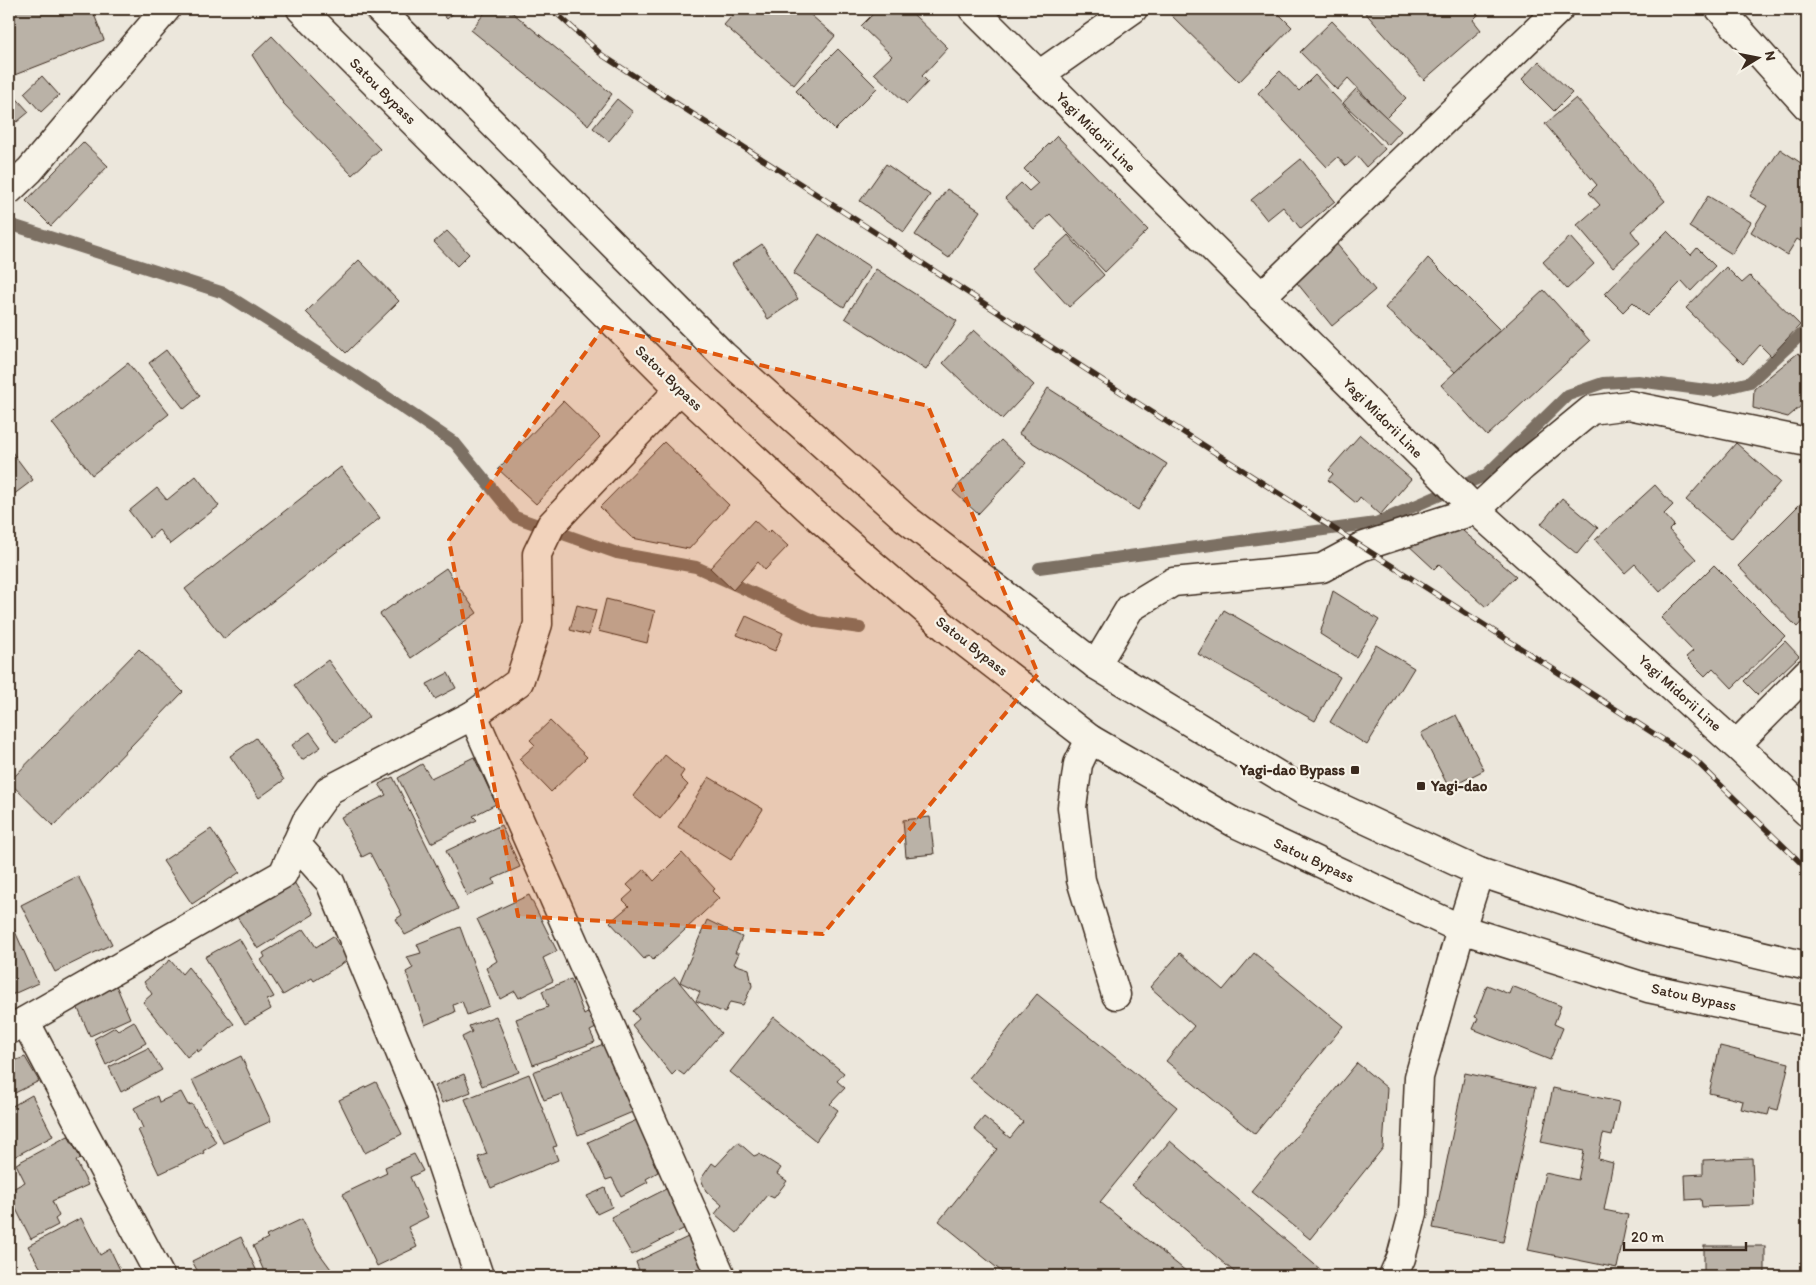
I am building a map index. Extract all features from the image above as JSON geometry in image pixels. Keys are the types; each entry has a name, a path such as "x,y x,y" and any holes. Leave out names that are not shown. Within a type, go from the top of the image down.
{"main road":[{"path":"9,190 30,170 166,9"},
{"name":"Satou Bypass","path":"301,9 680,389 811,511 938,620 1090,738 1235,823 1460,929 1648,988 1807,1022"},
{"path":"378,9 723,355 904,518 1096,665 1304,791 1480,872 1651,929 1807,966"},
{"name":"Yagi Midorii Line","path":"973,9 1476,510 1736,745 1807,812"},
{"path":"1040,75 1133,9"},
{"path":"1262,297 1559,9"},
{"path":"1720,9 1807,106"},
{"path":"160,1276 17,1025 283,874 306,822 329,790 473,716 519,682 538,624 537,554 551,525 680,389"},
{"path":"1096,665 1130,608 1173,582 1322,568 1362,547 1476,510 1523,466 1591,410 1630,405 1807,442"},
{"path":"1736,745 1807,673"},
{"path":"473,716 721,1276"},
{"path":"1090,738 1078,764 1072,808 1081,880 1116,995"},
{"path":"296,844 330,882 420,1103 479,1276"},
{"path":"1393,1276 1401,1258 1413,1213 1419,1077 1460,929 1480,872"}],"highlighted area":[{"path":"604,327 928,406 1038,674 823,934 518,916 449,540"}],"building":[{"path":"9,9 92,9 104,40 12,76 9,66"},
{"path":"438,9 458,9 447,19"},
{"path":"488,9 508,9 612,94 588,125 471,30"},
{"path":"738,9 804,9 835,36 794,85 724,25"},
{"path":"878,9 908,9 948,48 922,76 928,82 907,104 874,73 892,56 861,26"},
{"path":"1176,9 1274,9 1292,27 1239,82 1170,14"},
{"path":"1362,9 1477,9 1480,13 1473,20 1481,30 1424,80"},
{"path":"1332,21 1406,98 1386,118 1348,78 1337,90 1300,52"},
{"path":"272,36 380,149 352,175 283,103 252,55"},
{"path":"838,49 877,88 835,130 796,91"},
{"path":"1539,61 1572,93 1554,111 1522,79"},
{"path":"1280,71 1299,91 1315,75 1385,149 1366,167 1357,156 1346,166 1338,157 1327,167 1258,93"},
{"path":"42,76 59,95 41,112 24,93"},
{"path":"1356,89 1401,131 1388,145 1343,103"},
{"path":"9,90 29,112 17,122 9,113"},
{"path":"1576,98 1665,201 1631,231 1640,243 1613,267 1577,225 1600,205 1589,193 1597,185 1545,124"},
{"path":"617,99 633,112 609,141 593,128"},
{"path":"1057,136 1148,230 1105,272 1050,214 1034,229 1005,198 1021,183 1029,191 1038,183 1024,169"},
{"path":"83,142 108,166 51,226 26,201"},
{"path":"1780,149 1807,167 1807,245 1797,239 1787,255 1751,232 1767,206 1750,196"},
{"path":"1301,159 1335,201 1301,229 1283,207 1267,220 1251,200"},
{"path":"886,164 930,195 904,232 860,201"},
{"path":"947,189 980,211 949,258 915,235"},
{"path":"1708,196 1751,222 1732,254 1689,227"},
{"path":"447,231 469,254 457,266 434,242"},
{"path":"1667,231 1691,255 1697,248 1715,266 1691,291 1682,281 1647,316 1633,302 1623,312 1605,294"},
{"path":"819,234 870,267 844,307 793,274"},
{"path":"1068,235 1104,275 1069,307 1033,267"},
{"path":"1570,237 1594,264 1567,289 1543,262"},
{"path":"1335,242 1375,290 1332,326 1293,278"},
{"path":"762,244 798,299 768,319 732,264"},
{"path":"1428,258 1500,330 1455,372 1385,308"},
{"path":"359,260 399,301 346,353 306,312"},
{"path":"1726,267 1742,283 1750,276 1800,325 1771,356 1760,345 1743,364 1686,308"},
{"path":"876,269 957,321 926,370 845,318"},
{"path":"1544,290 1590,341 1487,436 1441,385"},
{"path":"974,330 1034,385 1002,419 943,363"},
{"path":"166,350 200,396 184,409 149,363"},
{"path":"1798,353 1805,358 1807,355 1807,401 1788,417 1753,408 1754,389"},
{"path":"128,363 169,414 92,475 52,423"},
{"path":"1048,388 1167,464 1138,510 1019,434"},
{"path":"563,401 600,437 536,504 498,469"},
{"path":"1360,435 1411,479 1380,515 1360,497 1356,503 1328,480 1333,474 1329,470"},
{"path":"1001,440 1026,463 978,514 953,491"},
{"path":"664,442 729,505 689,549 632,538 600,507"},
{"path":"1736,443 1780,482 1731,539 1686,500"},
{"path":"9,448 33,480 9,498"},
{"path":"341,467 380,518 224,639 185,589"},
{"path":"196,476 219,506 170,544 159,530 150,538 129,511 157,488 167,500"},
{"path":"1655,485 1673,505 1664,514 1674,525 1669,530 1696,559 1660,592 1635,564 1625,573 1595,540"},
{"path":"1807,497 1807,616 1797,627 1738,566"},
{"path":"1562,498 1598,528 1577,554 1541,524"},
{"path":"754,520 768,533 771,530 788,546 765,570 758,562 733,590 710,568"},
{"path":"1456,525 1516,576 1486,607 1439,564 1434,569 1406,543 1432,530 1444,537"},
{"path":"1714,565 1785,636 1732,688 1713,668 1705,676 1686,657 1693,651 1661,618"},
{"path":"446,568 477,613 411,658 380,614"},
{"path":"1333,591 1379,620 1356,657 1320,634"},
{"path":"606,599 655,611 647,643 598,631"},
{"path":"577,605 596,610 589,635 570,630"},
{"path":"1224,610 1340,677 1315,721 1198,654"},
{"path":"746,616 783,633 775,651 737,635"},
{"path":"1785,641 1799,656 1758,695 1744,681"},
{"path":"1376,645 1414,668 1367,745 1330,722"},
{"path":"139,649 183,692 54,826 9,782"},
{"path":"328,660 369,717 336,742 294,685"},
{"path":"448,673 456,688 435,699 427,684"},
{"path":"1456,715 1484,770 1449,788 1421,733"},
{"path":"550,721 587,757 551,792 519,759 535,745 530,740"},
{"path":"310,732 321,747 302,760 292,745"},
{"path":"256,738 284,780 259,798 230,756"},
{"path":"665,755 684,771 680,777 688,785 660,819 633,796"},
{"path":"474,757 496,804 473,816 477,820 431,843 398,778 422,764 431,778"},
{"path":"393,777 458,909 405,935 396,919 402,915 370,853 362,857 341,817 386,795 379,784"},
{"path":"709,777 763,809 731,860 678,827"},
{"path":"930,817 934,854 906,857 903,820"},
{"path":"501,825 520,867 493,879 495,884 467,896 446,851"},
{"path":"211,829 240,872 192,904 163,861"},
{"path":"682,853 715,889 712,891 719,898 653,960 649,955 644,959 610,922 629,906 623,900 633,891 627,885 644,869 654,881"},
{"path":"78,876 112,944 55,972 21,905"},
{"path":"294,882 314,914 258,949 237,917"},
{"path":"529,895 557,951 543,958 553,981 519,998 515,991 500,999 486,968 497,961 477,919"},
{"path":"707,920 742,937 735,953 739,953 734,964 749,969 752,986 743,1005 730,1002 725,1013 696,1001 700,992 680,982"},
{"path":"13,927 38,983 9,996 9,929"},
{"path":"460,927 489,1006 467,1015 462,1001 453,1005 455,1012 425,1025 406,972 413,968 407,957 421,953 417,944"},
{"path":"304,929 316,947 333,936 348,960 314,981 312,978 283,995 261,960 265,957 263,953"},
{"path":"239,938 274,997 267,1000 271,1009 245,1024 205,957"},
{"path":"1180,953 1223,990 1254,953 1343,1026 1255,1134 1166,1061 1194,1026 1150,987"},
{"path":"170,960 182,974 188,967 234,1024 198,1052 197,1049 187,1057 143,1002 152,994 144,982"},
{"path":"675,977 721,1033 684,1075 677,1070 672,1075 632,1025 639,1019 633,1011"},
{"path":"571,979 584,1015 589,1012 596,1028 590,1031 595,1042 533,1065 516,1019 548,1007 542,991"},
{"path":"116,985 130,1018 90,1036 76,1004"},
{"path":"1487,985 1509,994 1512,986 1561,1006 1554,1024 1563,1028 1550,1060 1473,1029 1478,1018 1475,1017"},
{"path":"1037,994 1177,1107 1100,1202 1192,1276 1007,1276 939,1221 997,1149 974,1129 984,1117 1010,1138 1023,1122 969,1078"},
{"path":"496,1016 519,1072 482,1086 462,1037 472,1032 469,1026"},
{"path":"774,1017 844,1073 837,1081 845,1088 830,1104 838,1110 816,1141 730,1072"},
{"path":"134,1021 146,1043 106,1065 94,1039 115,1027 118,1030"},
{"path":"606,1043 635,1111 578,1135 562,1094 544,1100 533,1072"},
{"path":"1720,1046 1789,1063 1778,1110 1770,1108 1768,1115 1741,1109 1743,1101 1709,1093"},
{"path":"148,1048 162,1070 121,1092 109,1067"},
{"path":"9,1052 14,1061 25,1057 39,1081 9,1096"},
{"path":"241,1056 271,1121 223,1143 192,1080"},
{"path":"1357,1063 1387,1088 1383,1148 1310,1239 1251,1191"},
{"path":"1465,1073 1535,1088 1503,1242 1433,1228"},
{"path":"464,1074 471,1092 442,1103 435,1086"},
{"path":"529,1074 557,1146 553,1147 558,1160 491,1188 478,1157 487,1154 465,1099"},
{"path":"376,1082 402,1134 365,1153 339,1100"},
{"path":"1553,1088 1619,1102 1612,1136 1603,1134 1598,1159 1613,1163 1604,1210 1628,1215 1617,1268 1528,1250 1545,1173 1578,1180 1584,1151 1541,1142"},
{"path":"181,1092 188,1105 192,1104 204,1125 206,1124 216,1143 203,1151 204,1153 159,1174 138,1130 143,1128 134,1108 157,1096 159,1102"},
{"path":"32,1095 53,1136 10,1159 9,1108"},
{"path":"639,1119 657,1159 653,1161 658,1172 646,1179 648,1182 621,1196 612,1178 606,1180 588,1142"},
{"path":"68,1136 81,1159 76,1161 88,1185 52,1201 59,1216 55,1219 58,1225 31,1239 9,1195 9,1191 25,1182 16,1164"},
{"path":"1170,1141 1328,1276 1239,1276 1132,1185"},
{"path":"738,1142 754,1156 759,1154 781,1168 777,1174 787,1181 774,1198 767,1195 737,1233 715,1214 722,1205 706,1191 701,1179 712,1163 716,1166"},
{"path":"414,1154 423,1171 410,1177 428,1217 408,1227 417,1247 377,1266 343,1194 387,1173 385,1167"},
{"path":"1752,1158 1754,1205 1702,1207 1701,1199 1686,1200 1685,1175 1703,1174 1703,1160"},
{"path":"605,1188 612,1207 597,1214 587,1196"},
{"path":"668,1188 689,1226 632,1255 611,1217"},
{"path":"81,1218 100,1255 110,1249 123,1276 45,1276 28,1246"},
{"path":"302,1219 317,1250 336,1276 266,1276 253,1246 268,1238 266,1236"},
{"path":"690,1236 706,1268 695,1273 696,1276 641,1276 636,1262"},
{"path":"241,1237 259,1276 195,1276 193,1273 198,1272 192,1261"},
{"path":"1704,1246 1765,1246 1765,1276 1704,1276"}],"waterway":[{"path":"9,224 224,293 357,377 455,443 515,517 617,553 696,567 817,622 860,628"},
{"path":"1039,568 1376,523 1486,475 1568,395 1603,383 1638,381 1714,391 1750,382 1807,329"}],"railway":[{"path":"552,9 602,55 1133,400 1695,760 1807,869"}],"place":[{"name":"Yagi-dao Bypass","path":"1355,770"},
{"name":"Yagi-dao","path":"1421,786"}]}
